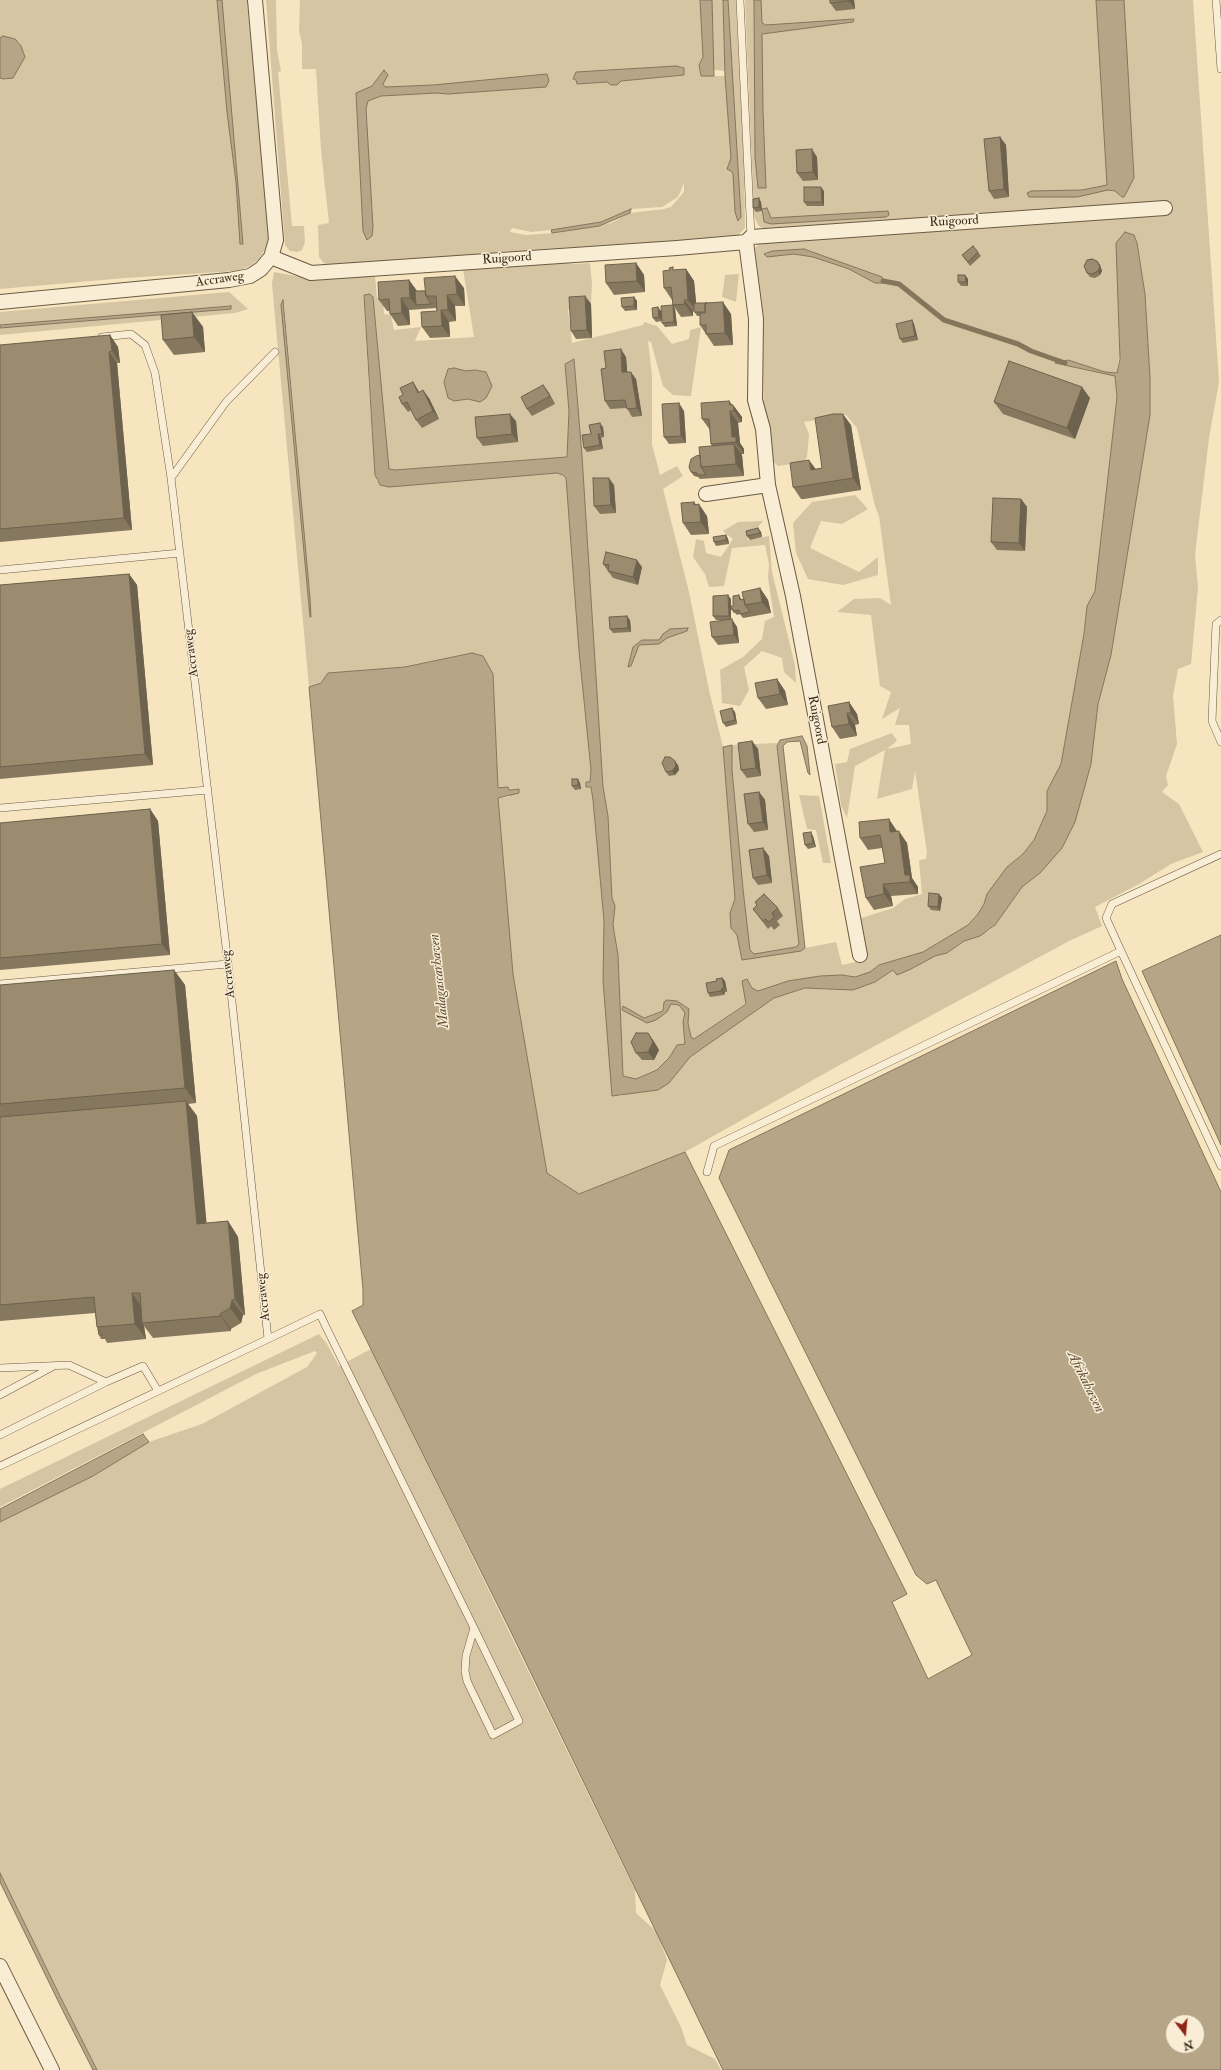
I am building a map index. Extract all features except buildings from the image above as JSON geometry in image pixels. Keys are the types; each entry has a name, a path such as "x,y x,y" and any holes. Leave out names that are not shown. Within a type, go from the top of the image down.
{"street":[{"path":"255,0 276,240 271,258"},
{"name":"Ruigoord","path":"271,258 311,273 1164,208"},
{"name":"Ruigoord","path":"748,240 756,319 755,400 763,430 768,486 793,596 860,955"},
{"name":"Accraweg","path":"0,302 229,280 250,276 261,269 271,258"},
{"path":"706,494 768,486"},
{"path":"0,1966 52,2070"}],"lane":[{"path":"740,0 748,240"},
{"path":"1216,0 1221,69"},
{"name":"Accraweg","path":"0,1466 268,1339 208,790 171,478 155,373 145,345 131,334 92,338"},
{"path":"171,478 226,402 275,352"},
{"path":"0,570 180,553"},
{"path":"1221,620 1216,624 1212,721 1221,742"},
{"path":"0,808 208,790"},
{"path":"1221,854 1112,904 1106,918 1221,1166"},
{"path":"707,1172 714,1146 1121,951"},
{"path":"0,984 228,964"},
{"path":"268,1339 320,1314 474,1628 520,1722 494,1735 467,1681 465,1671 466,1656 474,1628"},
{"path":"0,1368 69,1365 106,1382"},
{"path":"0,1394 54,1366"},
{"path":"0,1435 106,1382 143,1366 158,1391"}],"shaded area":[{"path":"0,0 247,0 268,229 268,241 259,259 252,265 237,271 125,278 0,289"},
{"path":"266,0 276,0 277,50 281,71 278,72 292,226 304,226 305,242 302,250 297,252 290,251 285,245"},
{"path":"300,0 736,0 744,162 745,228 736,237 500,252 415,262 329,265 324,263 319,257 318,225 329,223 321,150 316,69 302,69 302,44 299,31","holes":["699,65 715,70 725,71 725,76 701,76","623,70 684,75 621,81 617,85 611,85 607,82","684,183 684,192 671,207 664,209 630,213 611,223 552,233 526,235 510,232 512,228 532,232 585,226 601,222 631,209 662,207 678,197"]},
{"path":"745,0 1193,0 1219,382 1209,438 1195,555 1198,587 1191,664 1178,669 1173,696 1177,744 1166,776 1168,785 1162,792 1179,804 1203,852 1171,864 1139,884 1095,907 1102,926 1069,941 836,1067 685,1152 579,1194 547,1173 513,974 498,798 509,797 509,794 519,789 498,788 493,674 483,656 472,653 405,667 324,681 309,687 272,284 274,272 316,280 375,276 377,297 383,299 384,314 391,315 394,330 421,327 415,341 474,337 463,269 561,263 590,263 592,284 591,304 574,305 568,310 572,343 643,325 644,322 657,326 672,344 689,339 690,330 701,327 691,396 673,395 663,386 651,342 648,341 652,376 652,444 660,475 677,466 683,476 663,489 689,592 709,690 723,747 735,899 732,907 731,928 737,935 742,960 836,942 842,965 864,960 858,919 893,908 905,899 922,894 919,860 926,859 927,853 915,771 912,789 877,799 885,750 855,766 847,818 841,805 835,764 847,762 850,749 892,733 897,741 887,749 911,744 909,725 895,725 900,708 882,719 891,692 880,686 871,615 837,612 854,599 880,598 891,605 879,516 875,506 857,428 846,415 804,422 809,434 807,457 804,462 778,466 772,460 764,410 761,303 755,253 755,248 761,242 765,230 758,225 754,216","holes":["1134,235 1137,243 1145,294 1150,378 1150,415 1111,655 1098,704 1091,764 1084,782 1040,873 1022,887 995,925 989,931 964,941 947,953 935,956 911,969 894,970 875,982 853,990 805,988 774,998 690,1057 669,1083 620,1096 612,1096 604,921 593,800 591,787 586,787 586,782 590,782 591,770 579,651 566,478 557,473 380,485 376,480 364,295 372,295 373,297 388,469 395,470 567,457 569,411 565,364 574,359 582,456 603,787 608,816 612,898 615,906 613,925 618,955 623,1076 636,1079 657,1070 669,1058 677,1045 686,1044 683,1022 685,1013 679,1005 671,1004 667,1013 662,1016 639,1019 663,1011 664,1002 677,1001 689,1009 688,1023 691,1037 694,1039 746,1003 745,996 749,982 752,988 758,991 788,981 842,975 855,977 870,972 879,965 923,952 968,925 978,914 1007,867 1023,854 1034,840 1047,811 1047,791 1061,764 1084,634 1087,606 1095,591 1117,397 1115,376 1057,363 1086,366 1105,372 1117,373","804,249 882,277 886,283 875,283 849,269 813,257 794,254 767,257","284,303 310,598 310,617 281,305"]},
{"path":"739,274 736,302 722,297 725,275"},
{"path":"229,292 248,309 235,313 0,335 0,312"},
{"path":"855,495 868,509 842,524 821,521 810,548 859,572 878,557 878,575 843,585 808,579 796,553 793,523 812,502"},
{"path":"763,521 747,540 769,536 772,572 795,665 796,683 784,672 782,658 762,651 744,667 749,690 740,706 722,703 720,670 743,657 762,639 765,621 774,617 768,578 769,564 765,545 732,548 724,586 709,587 705,574 693,557 696,539 704,541 706,553 721,557 733,539 723,531 738,522"},
{"path":"778,743 777,746 799,944 796,947 754,954 750,950 743,889 732,770 732,745"},
{"path":"799,795 819,796 831,863 823,863 816,830 807,829"},
{"path":"319,1334 327,1344 339,1366 371,1349 635,1890 636,1913 657,1932 667,1960 660,1985 681,2027 687,2045 715,2059 721,2070 97,2070 0,1873 0,1522 93,1476 149,1442 202,1424 307,1367 317,1353 315,1351 256,1374 0,1507 0,1489"}],"water":[{"path":"217,0 222,0 243,244 240,244 236,182 227,112"},
{"path":"700,0 712,0 714,76 701,76 699,65 703,57"},
{"path":"723,0 728,0 741,217 738,221 735,212 733,174 727,169 731,158 725,76"},
{"path":"754,0 761,0 762,23 766,25 854,19 853,22 762,34 766,188 758,188 755,157"},
{"path":"1096,0 1124,0 1134,178 1124,197 1115,191 1108,190 1077,197 1029,197 1027,193 1031,191 1082,190 1107,185"},
{"path":"3,36 15,39 21,46 25,57 13,78 0,78 0,38"},
{"path":"676,66 684,68 684,75 621,81 617,85 611,85 607,82 577,84 576,80 573,79 576,72"},
{"path":"384,70 388,75 383,84 385,87 433,85 547,74 549,81 546,87 448,94 436,93 381,96 368,101 366,109 373,227 372,236 367,240 363,231 356,93 372,86"},
{"path":"767,208 771,218 888,211 889,215 886,217 771,224 764,222 762,209"},
{"path":"631,209 630,213 599,226 552,233 551,230 601,222"},
{"path":"1125,232 1134,235 1137,243 1145,294 1150,378 1150,415 1111,655 1098,704 1091,764 1075,822 1062,848 1040,873 1022,887 995,925 980,936 964,941 947,953 935,956 897,975 893,970 875,982 853,990 805,988 774,998 690,1057 669,1083 658,1090 612,1096 603,980 604,921 593,800 591,787 586,787 586,782 590,782 591,770 579,651 566,478 557,473 389,487 380,485 375,475 364,295 370,294 373,297 389,469 395,470 567,457 569,411 565,364 574,359 582,456 603,787 608,816 612,898 615,906 613,925 618,955 623,1076 636,1079 657,1070 669,1058 677,1045 685,1044 683,1022 685,1013 679,1005 671,1004 667,1012 656,1020 647,1023 622,1010 623,1006 644,1018 663,1011 664,1002 667,1000 677,1001 689,1009 688,1023 691,1037 694,1039 746,1004 742,981 747,979 752,988 758,991 788,981 820,976 842,975 855,977 870,972 879,965 923,952 968,925 978,914 984,904 987,894 1007,867 1023,854 1034,840 1047,811 1047,791 1061,764 1084,634 1087,606 1095,591 1117,397 1115,376 1055,363 1068,360 1105,372 1117,373 1120,359 1116,243"},
{"path":"804,249 882,277 886,283 875,283 849,269 813,257 794,254 767,257 764,254 772,251"},
{"path":"283,300 310,598 311,617 281,305"},
{"path":"231,306 231,309 0,328 0,325"},
{"path":"454,368 466,371 475,370 486,372 492,386 486,398 480,402 468,399 454,401 448,398 444,382 448,369"},
{"path":"688,628 687,631 667,638 659,644 639,645 631,666 628,667 633,647 642,640 659,640 663,634 670,629"},
{"path":"472,653 483,656 493,674 498,788 508,787 509,790 519,789 519,793 498,798 513,974 547,1173 579,1194 685,1152 907,1594 892,1602 928,1679 972,1655 936,1580 927,1584 916,1575 719,1178 729,1150 1116,961 1122,979 1221,1192 1221,2070 723,2070 511,1632 352,1311 363,1305 363,1290 309,687 321,683 328,673 405,667"},
{"path":"802,736 807,746 810,775 808,773 800,741 787,742 783,746 805,948 801,951 742,960 737,935 731,928 730,913 735,899 723,747 732,745 732,770 743,889 750,950 754,954 796,947 799,944 777,746 780,740"},
{"path":"1221,935 1221,1145 1142,971"},
{"path":"143,1434 149,1442 93,1476 0,1522 0,1509"},
{"path":"0,1873 97,2070 93,2070 62,2009 0,1882"}],"waterway":[{"path":"883,281 899,284 944,320 1018,344 1031,351 1065,363"}],"water label":[{"name":"Madagascarhaven","path":"440,981"},
{"name":"Afrikahaven","path":"1085,1382"}]}
